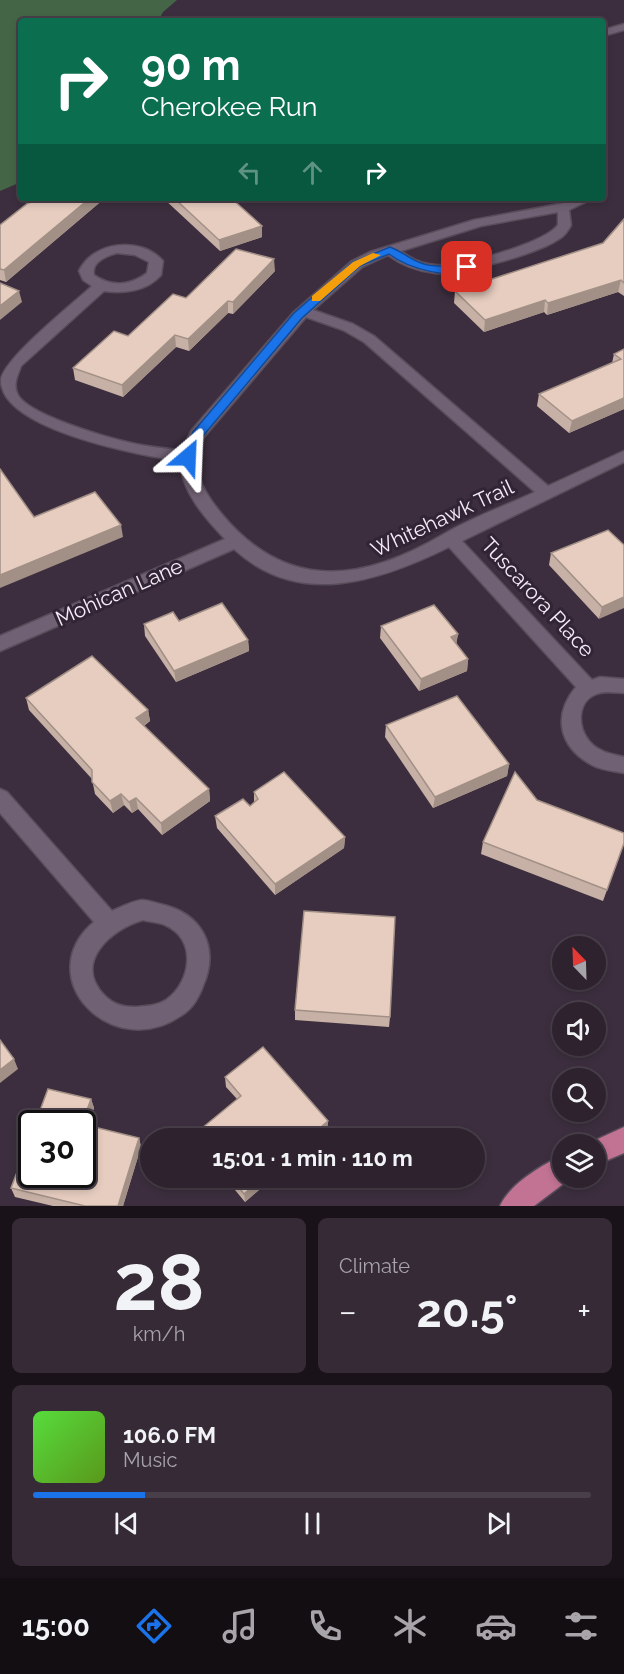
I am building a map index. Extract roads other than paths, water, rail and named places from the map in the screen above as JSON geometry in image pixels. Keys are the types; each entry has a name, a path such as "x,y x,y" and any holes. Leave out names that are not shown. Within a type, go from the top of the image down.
{"main road":[{"path":"606,1148 624,1140"},
{"path":"513,1206 552,1175"}],"street":[{"path":"606,32 624,27"},
{"path":"102,286 15,364 8,379 9,394 19,407 46,420 128,448 188,457 197,435 303,311 357,264 390,250 501,217 561,207 579,201"},
{"path":"390,250 403,260 419,266 439,269 467,267 551,238 565,226 566,216 561,207"},
{"name":"Whitehawk Trail","path":"188,457 194,488 237,541 248,551 275,567 327,578 380,572 546,493 369,339 348,327 303,311"},
{"path":"546,493 624,456"},
{"name":"Tuscarora Place","path":"450,538 589,689"},
{"name":"Mohican Lane","path":"0,644 237,541"},
{"name":"Tuscarora Place","path":"624,686 603,685 589,689 577,698 570,709 569,723 573,737 584,749 600,759 624,765"},
{"path":"0,798 108,922"},
{"path":"143,910 160,911 177,918 190,928 198,942 201,959 199,976 190,992 177,1006 158,1016 137,1020 116,1016 99,1006 87,991 82,973 83,963 84,954 94,936 108,922 125,914 143,910"}]}
